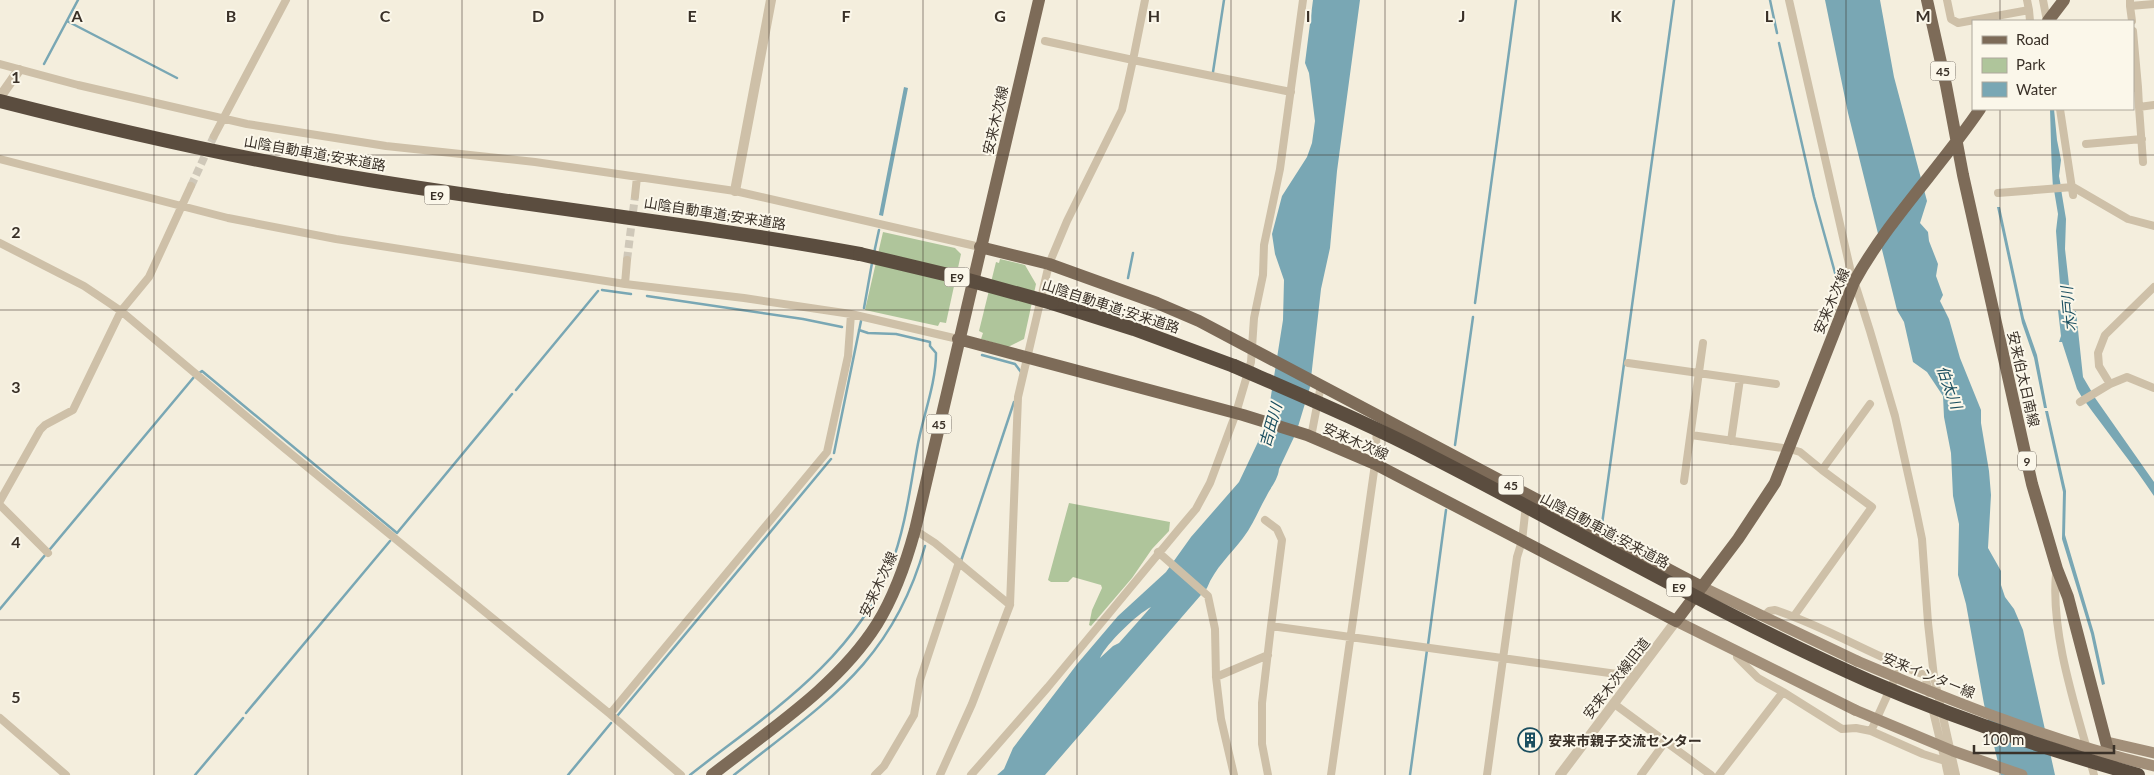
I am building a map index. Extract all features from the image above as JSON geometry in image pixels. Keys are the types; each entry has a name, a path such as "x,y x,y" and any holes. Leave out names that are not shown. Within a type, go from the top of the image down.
{"highway":[{"name":"山陰自動車道;安来道路","path":"0,99 19,108"},
{"name":"山陰自動車道;安来道路","path":"0,106 19,108 304,169 763,236 961,278 1134,329 1336,410 1404,442 1635,565 1838,667 2001,733 2053,751 2138,775"},
{"name":"山陰自動車道;安来道路","path":"1233,369 1426,459 1625,565 1836,672 1972,728 2052,756 2119,775"}],"main road":[{"name":"安来木次線","path":"712,775 829,680 858,650 877,624 889,603 909,554 915,530 958,339 1039,0"},
{"name":"45","path":"1927,0 1957,142"},
{"path":"2049,20 2064,0"},
{"path":"1957,142 1979,110"},
{"name":"安来木次線","path":"958,339 1240,414 1309,436 1375,464 1676,621 1763,504 1775,483 1861,268 1957,142"},
{"name":"安来伯太日南線","path":"1957,142 2032,484 2057,569 2068,597 2115,775"},
{"name":"45","path":"980,248 1049,264 1157,303 1199,321 1528,493 1702,587"},
{"name":"安来インター線","path":"1702,587 1857,661 1951,701 2018,726 2154,766"},
{"path":"1676,621 1855,710 1953,750 2022,775"},
{"path":"2107,742 2154,753"}],"street":[{"path":"214,136 286,0"},
{"path":"735,191 772,0"},
{"path":"940,775 972,704 1010,604 1017,408 1049,264 1067,221 1091,176 1122,110 1146,0"},
{"path":"971,775 1054,680 1180,529 1203,497 1240,414 1254,349 1263,275 1264,244 1280,169 1303,0"},
{"path":"1789,0 1854,282 1895,416 1916,510 1922,539 1934,677 1951,772"},
{"path":"1948,0 1952,19 1958,23 1972,20"},
{"path":"2027,0 2030,20"},
{"path":"2044,0 2049,20"},
{"path":"2132,20 2130,3 2154,4"},
{"path":"1974,20 2028,10"},
{"path":"1045,41 1291,92"},
{"path":"2134,60 2143,162"},
{"path":"0,64 222,119 386,146 535,162 735,191 980,248"},
{"path":"0,99 19,70"},
{"path":"2139,106 2154,105"},
{"path":"2060,110 2072,190"},
{"path":"2086,144 2142,139"},
{"path":"0,159 228,218 336,239 625,284 744,298 851,314 958,339"},
{"path":"635,196 637,176"},
{"path":"0,501 40,430 45,425 73,410 121,311 149,277 190,186"},
{"path":"1998,193 2046,189 2072,190 2128,219 2154,226"},
{"path":"0,243 84,286 121,311 284,448 610,714 681,775"},
{"path":"625,284 627,260"},
{"path":"2110,384 2099,366 2098,353 2105,335 2154,287"},
{"path":"610,714 827,452 848,356 851,314"},
{"path":"1684,481 1704,343"},
{"path":"1628,363 1776,384"},
{"path":"2080,402 2110,384 2127,377 2154,388"},
{"path":"1731,440 1740,379"},
{"path":"1309,436 1320,385"},
{"path":"1822,470 1870,404"},
{"path":"1331,775 1375,464 1378,416"},
{"path":"1690,435 1800,452 1872,508 1794,616"},
{"path":"1487,775 1517,558 1522,541 1528,493"},
{"path":"0,505 48,553"},
{"path":"1265,520 1277,529 1282,540 1262,703 1262,744 1268,775"},
{"path":"915,530 1010,604"},
{"path":"1159,554 1208,596 1215,629 1216,677 1221,719 1234,775"},
{"path":"875,775 884,766 914,715 920,680 958,562"},
{"path":"2057,569 2054,599 2066,664 2094,775"},
{"path":"1763,617 1769,611 1775,610 1794,616 1900,666 1934,677"},
{"name":"安来木次線旧道","path":"1560,775 1676,621"},
{"path":"1272,626 1624,675 1634,678"},
{"path":"1737,651 1737,657 1758,678 1842,729 1856,728 1871,731 1923,754 1945,761"},
{"path":"1216,677 1268,655"},
{"path":"1871,731 1900,666"},
{"path":"1925,675 1945,761 1951,772"},
{"path":"1719,775 1783,692"},
{"path":"1613,704 1711,775"},
{"path":"0,718 66,775"},
{"path":"1641,775 1665,742"}],"green space":[{"path":"883,232 955,248 961,254 946,323 940,322 938,326 865,310"},
{"path":"1000,259 1025,265 1036,284 1024,339 1008,347 981,339 983,333 979,331 996,262 999,263"},
{"path":"1069,503 1170,522 1169,531 1152,549 1132,578 1091,626 1089,625 1092,610 1102,588 1101,585 1073,577 1068,582 1051,582 1048,580"}],"water":[{"path":"1313,0 1360,0 1337,171 1330,248 1321,289 1310,387 1297,430 1267,421 1283,320 1284,280 1275,254 1272,234 1282,196 1307,157 1312,143 1315,121 1309,73 1305,63"},
{"name":"伯太川","path":"1825,0 1880,0 1894,77 1927,201 1920,223 1928,232 1929,241 1938,264 1936,276 1943,295 1940,301 1949,319 1960,358 1981,410 1981,423 1991,495 1988,548 2001,571 2001,585 2005,597 2014,609 2023,630 2055,775 2001,775 1984,704 1966,604 1958,575 1959,524 1953,496 1951,453 1944,417 1943,396 1927,372 1913,362 1904,322 1897,310 1848,113"},
{"path":"904,87 908,88 883,216 879,215"},
{"path":"2050,110 2054,110 2061,160 2059,176 2061,187 2053,188"},
{"name":"木戸川","path":"2061,189 2066,219 2065,249 2072,311 2076,311 2083,377 2093,394 2083,399 2077,389 2062,342 2059,342 2061,336 2058,310 2062,311 2056,231 2058,214 2054,190"},
{"path":"1997,207 2000,207 2024,318 2037,355 2047,408 2044,408 2034,358 2022,323"},
{"path":"2093,395 2154,482 2154,496 2084,400"},
{"path":"2045,411 2048,411 2066,491 2065,535 2094,633 2105,684 2102,685 2091,634 2062,539 2063,492"},
{"path":"1266,425 1295,435 1279,469 1276,480 1250,528 1218,568 1207,588 1045,775 997,775 1004,769 1013,748 1078,663 1118,616 1166,572 1191,537 1239,482","holes":["1151,607 1119,643 1100,658 1122,630"]}],"waterway":[{"path":"44,64 78,0"},
{"path":"1213,72 1224,0"},
{"path":"1475,303 1516,0"},
{"path":"1602,524 1674,0"},
{"path":"1770,0 1777,33"},
{"path":"67,21 177,78"},
{"path":"1779,43 1814,197 1837,280"},
{"path":"874,253 879,230"},
{"path":"1128,278 1133,253"},
{"path":"864,308 872,263"},
{"path":"602,290 631,294"},
{"path":"516,390 598,291"},
{"path":"647,296 803,319 842,327"},
{"path":"1455,445 1473,317"},
{"path":"834,453 861,321"},
{"path":"690,775 777,708 830,659 853,632 874,601 890,568 900,539 919,437 934,377 936,353 930,346 930,342 896,334 868,333 859,330"},
{"path":"982,355 1015,364 1021,372"},
{"path":"0,609 194,377 202,371 397,533"},
{"path":"397,533 512,394"},
{"path":"961,561 1014,402"},
{"path":"618,715 831,459"},
{"path":"1428,645 1446,510"},
{"path":"246,713 390,541"},
{"path":"734,775 825,702 851,678 874,651 894,621 911,587 925,546"},
{"path":"1410,775 1427,650"},
{"path":"195,775 243,718"},
{"path":"568,775 611,723"}],"tunnel":[{"path":"191,186 214,136"},
{"path":"627,260 635,196"}],"place":[{"name":"安来市親子交流センター","path":"1530,740"}],"water label":[{"name":"吉田川","path":"1270,425"}]}
